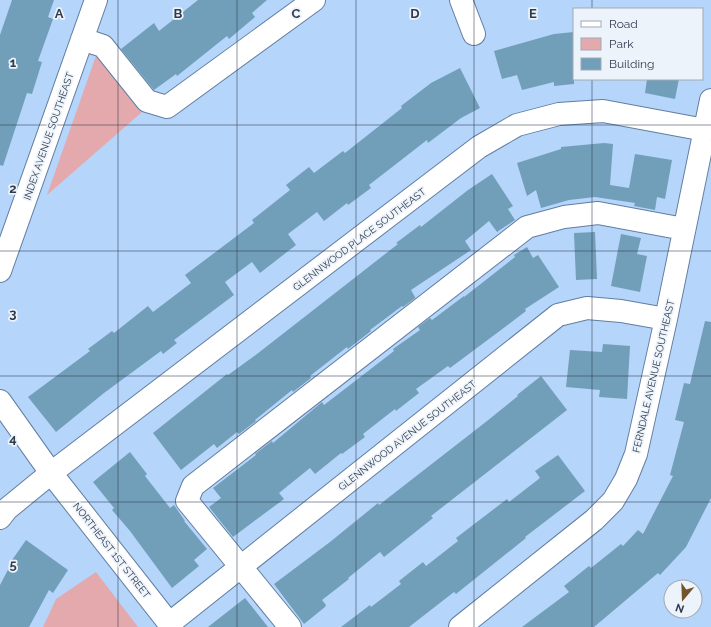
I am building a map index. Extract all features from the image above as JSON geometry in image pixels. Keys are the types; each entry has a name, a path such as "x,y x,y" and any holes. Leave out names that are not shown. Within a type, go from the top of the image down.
{"street":[{"name":"INDEX AVENUE SOUTHEAST","path":"0,271 96,0"},
{"path":"82,39 103,46 147,101 167,107 314,0"},
{"path":"461,0 474,34"},
{"name":"FERNDALE AVENUE SOUTHEAST","path":"460,627 594,520 613,501 626,479 636,454 666,319 711,100"},
{"name":"GLENNWOOD PLACE SOUTHEAST","path":"0,518 7,509 51,473 473,152 517,125 560,114 604,111 705,130"},
{"path":"290,627 242,566 186,501 193,486 527,227 564,217 598,213 684,229"},
{"name":"GLENNWOOD AVENUE SOUTHEAST","path":"171,625 242,566 558,315 587,308 621,311 666,319"},
{"name":"NORTHEAST 1ST STREET","path":"0,400 51,473 171,625"}],"green space":[{"path":"97,53 142,112 47,195"},
{"path":"96,572 138,627 43,627 56,599"}],"building":[{"path":"12,0 54,0 48,17 53,19 38,61 42,62 32,94 27,93 3,166 0,165 0,35"},
{"path":"198,0 267,0 252,13 255,17 229,39 227,36 177,76 176,74 154,90 121,49 154,23 159,31"},
{"path":"573,32 574,84 554,86 554,82 522,90 517,75 502,79 494,51 554,34"},
{"path":"460,68 480,108 461,118 428,143 427,140 369,185 371,188 348,205 347,203 324,221 317,212 288,234 296,245 260,273 252,262 225,282 234,295 174,340 177,343 163,354 161,351 104,393 56,432 28,397 90,351 88,349 112,331 114,333 148,306 153,312 191,283 185,275 254,223 252,220 290,190 286,185 309,167 314,173 343,151 345,153 431,83"},
{"path":"647,80 679,80 675,99 645,93"},
{"path":"604,143 613,144 610,185 629,188 635,154 672,160 665,199 657,197 655,210 634,206 635,203 595,197 569,200 541,208 536,190 527,196 517,163 561,149 561,147"},
{"path":"492,174 513,206 508,209 515,220 497,232 489,221 465,241 471,250 411,290 415,298 370,330 371,331 348,349 347,347 310,376 311,378 293,392 292,390 239,434 237,432 217,448 214,444 181,470 153,433 227,374 228,375 257,354 398,244 396,243 420,225 421,227 468,190"},
{"path":"595,232 597,279 576,280 574,233"},
{"path":"621,234 641,238 637,254 647,256 640,292 611,286"},
{"path":"527,247 533,258 538,255 559,287 525,309 526,311 450,368 448,366 416,389 419,393 396,411 395,409 363,434 365,437 342,454 341,453 315,474 310,468 279,493 284,499 233,537 209,507 221,498 213,488 272,441 273,443 322,402 324,405 394,351 393,349 420,330 418,327 430,318 432,320 464,297 515,257 514,255"},
{"path":"705,321 711,322 711,498 686,547 660,575 658,573 594,627 522,627 569,592 564,586 589,566 591,568 621,544 623,546 638,530 643,534 673,476 670,475 684,422 675,420 684,383 690,384"},
{"path":"603,344 630,346 627,399 599,397 600,390 566,387 570,350 602,352"},
{"path":"541,376 567,410 431,516 433,518 384,557 380,552 348,578 349,579 322,600 326,605 325,607 304,624 274,584 487,421"},
{"path":"130,452 147,474 145,476 170,508 174,505 184,521 207,549 194,560 199,566 172,588 130,531 112,510 114,508 93,482"},
{"path":"558,455 585,491 525,537 526,538 456,594 454,592 409,627 341,627 370,605 371,607 401,584 399,581 423,562 426,566 458,541 456,538 507,499 509,502 540,478 535,471"},
{"path":"26,540 68,570 53,593 49,590 29,627 0,627 0,585 11,564 10,563"},
{"path":"245,598 268,627 208,627"}]}
